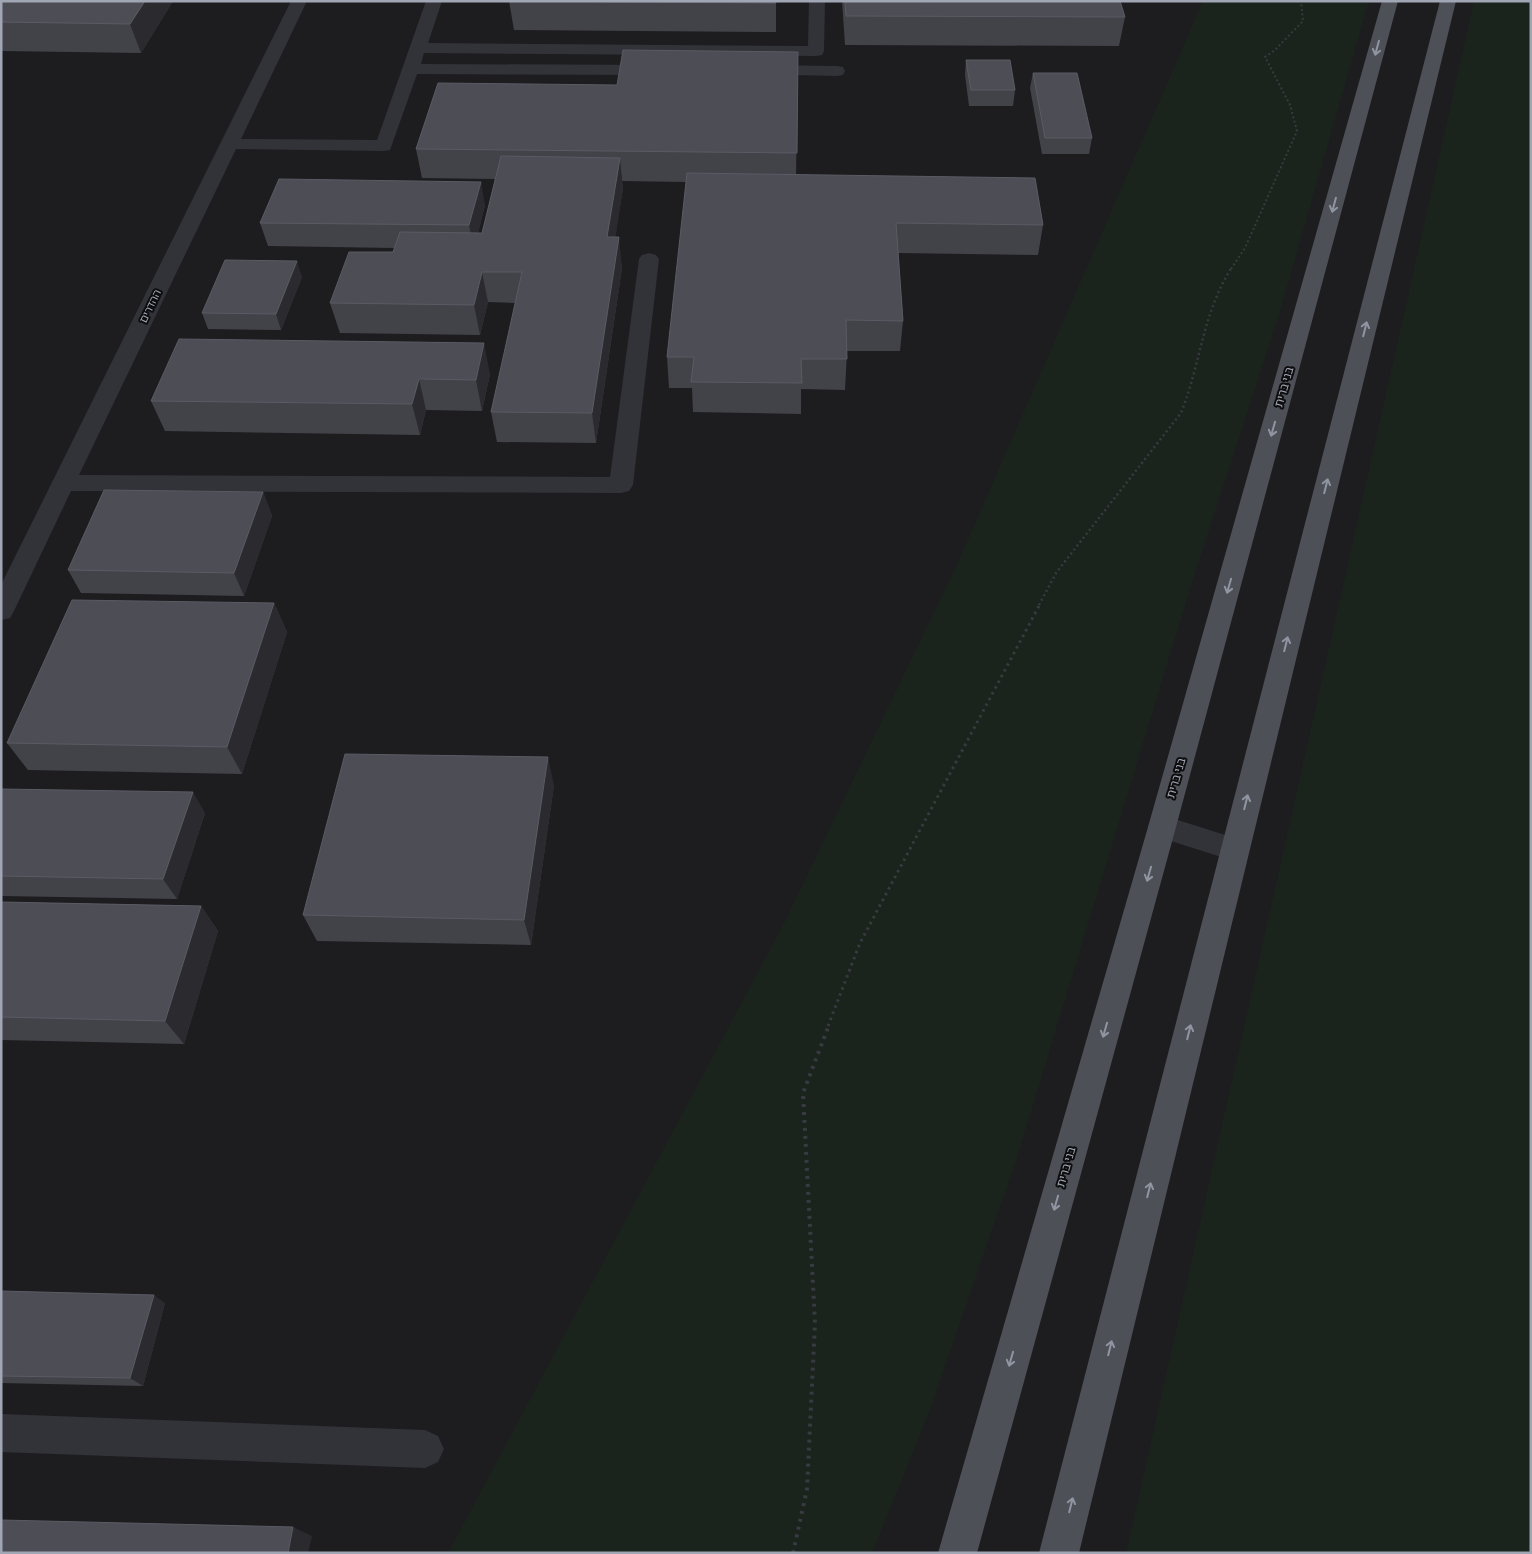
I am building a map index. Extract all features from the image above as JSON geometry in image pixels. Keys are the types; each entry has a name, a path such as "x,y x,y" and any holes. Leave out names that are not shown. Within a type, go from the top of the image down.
{"main road":[{"name":"בני ברית","path":"957,1553 1162,827 1390,1"},
{"path":"1059,1553 1448,1"}],"street":[{"name":"ההדרים","path":"1,611 299,1"},
{"path":"229,144 384,146 434,1"},
{"path":"418,48 816,51 817,1"},
{"path":"410,69 669,70"},
{"path":"748,70 837,71"},
{"path":"64,483 621,485 649,259"},
{"path":"1162,827 1234,849"},
{"path":"1,1433 425,1449"}],"path":[{"path":"793,1553 808,1489 815,1322 803,1093 860,943 1056,573 1181,413 1192,386 1206,322 1224,280 1245,248 1297,132 1290,105 1265,57 1275,50 1303,22 1301,1"}],"shaded area":[{"path":"1,1 1531,1 1531,1553 1,1553"},
{"path":"1203,1 1369,1 1280,312 1191,586 1017,1158 929,1413 872,1553 448,1553 784,923 958,562"},
{"path":"1474,1 1531,1 1531,1553 1126,1553"}],"building":[{"path":"1,1 145,1 130,24 1,22"},
{"path":"509,1 776,1 776,3"},
{"path":"845,1 1120,1 1125,17 846,16"},
{"path":"623,50 798,52 797,153 416,149 438,83 617,85"},
{"path":"966,60 1010,60 1015,90 971,90"},
{"path":"1033,73 1077,73 1092,138 1045,138"},
{"path":"501,156 620,158 607,237 619,237 592,413 491,412 522,272 482,272 474,305 330,303 349,252 393,252 400,232 482,233"},
{"path":"687,173 1035,178 1043,225 896,223 903,321 846,320 847,359 801,359 802,383 691,382 694,357 667,357"},
{"path":"279,179 481,182 469,225 260,223"},
{"path":"225,260 297,261 276,314 202,313"},
{"path":"179,339 484,343 476,380 419,379 412,404 151,401"},
{"path":"104,490 263,492 234,573 68,570"},
{"path":"72,600 274,603 227,747 7,743"},
{"path":"345,754 548,757 524,920 303,915"},
{"path":"1,789 193,792 163,879 1,876"},
{"path":"1,902 201,906 165,1021 1,1017"},
{"path":"1,1291 154,1295 130,1378 1,1376"},
{"path":"1,1520 293,1527 288,1553 1,1553"}]}
